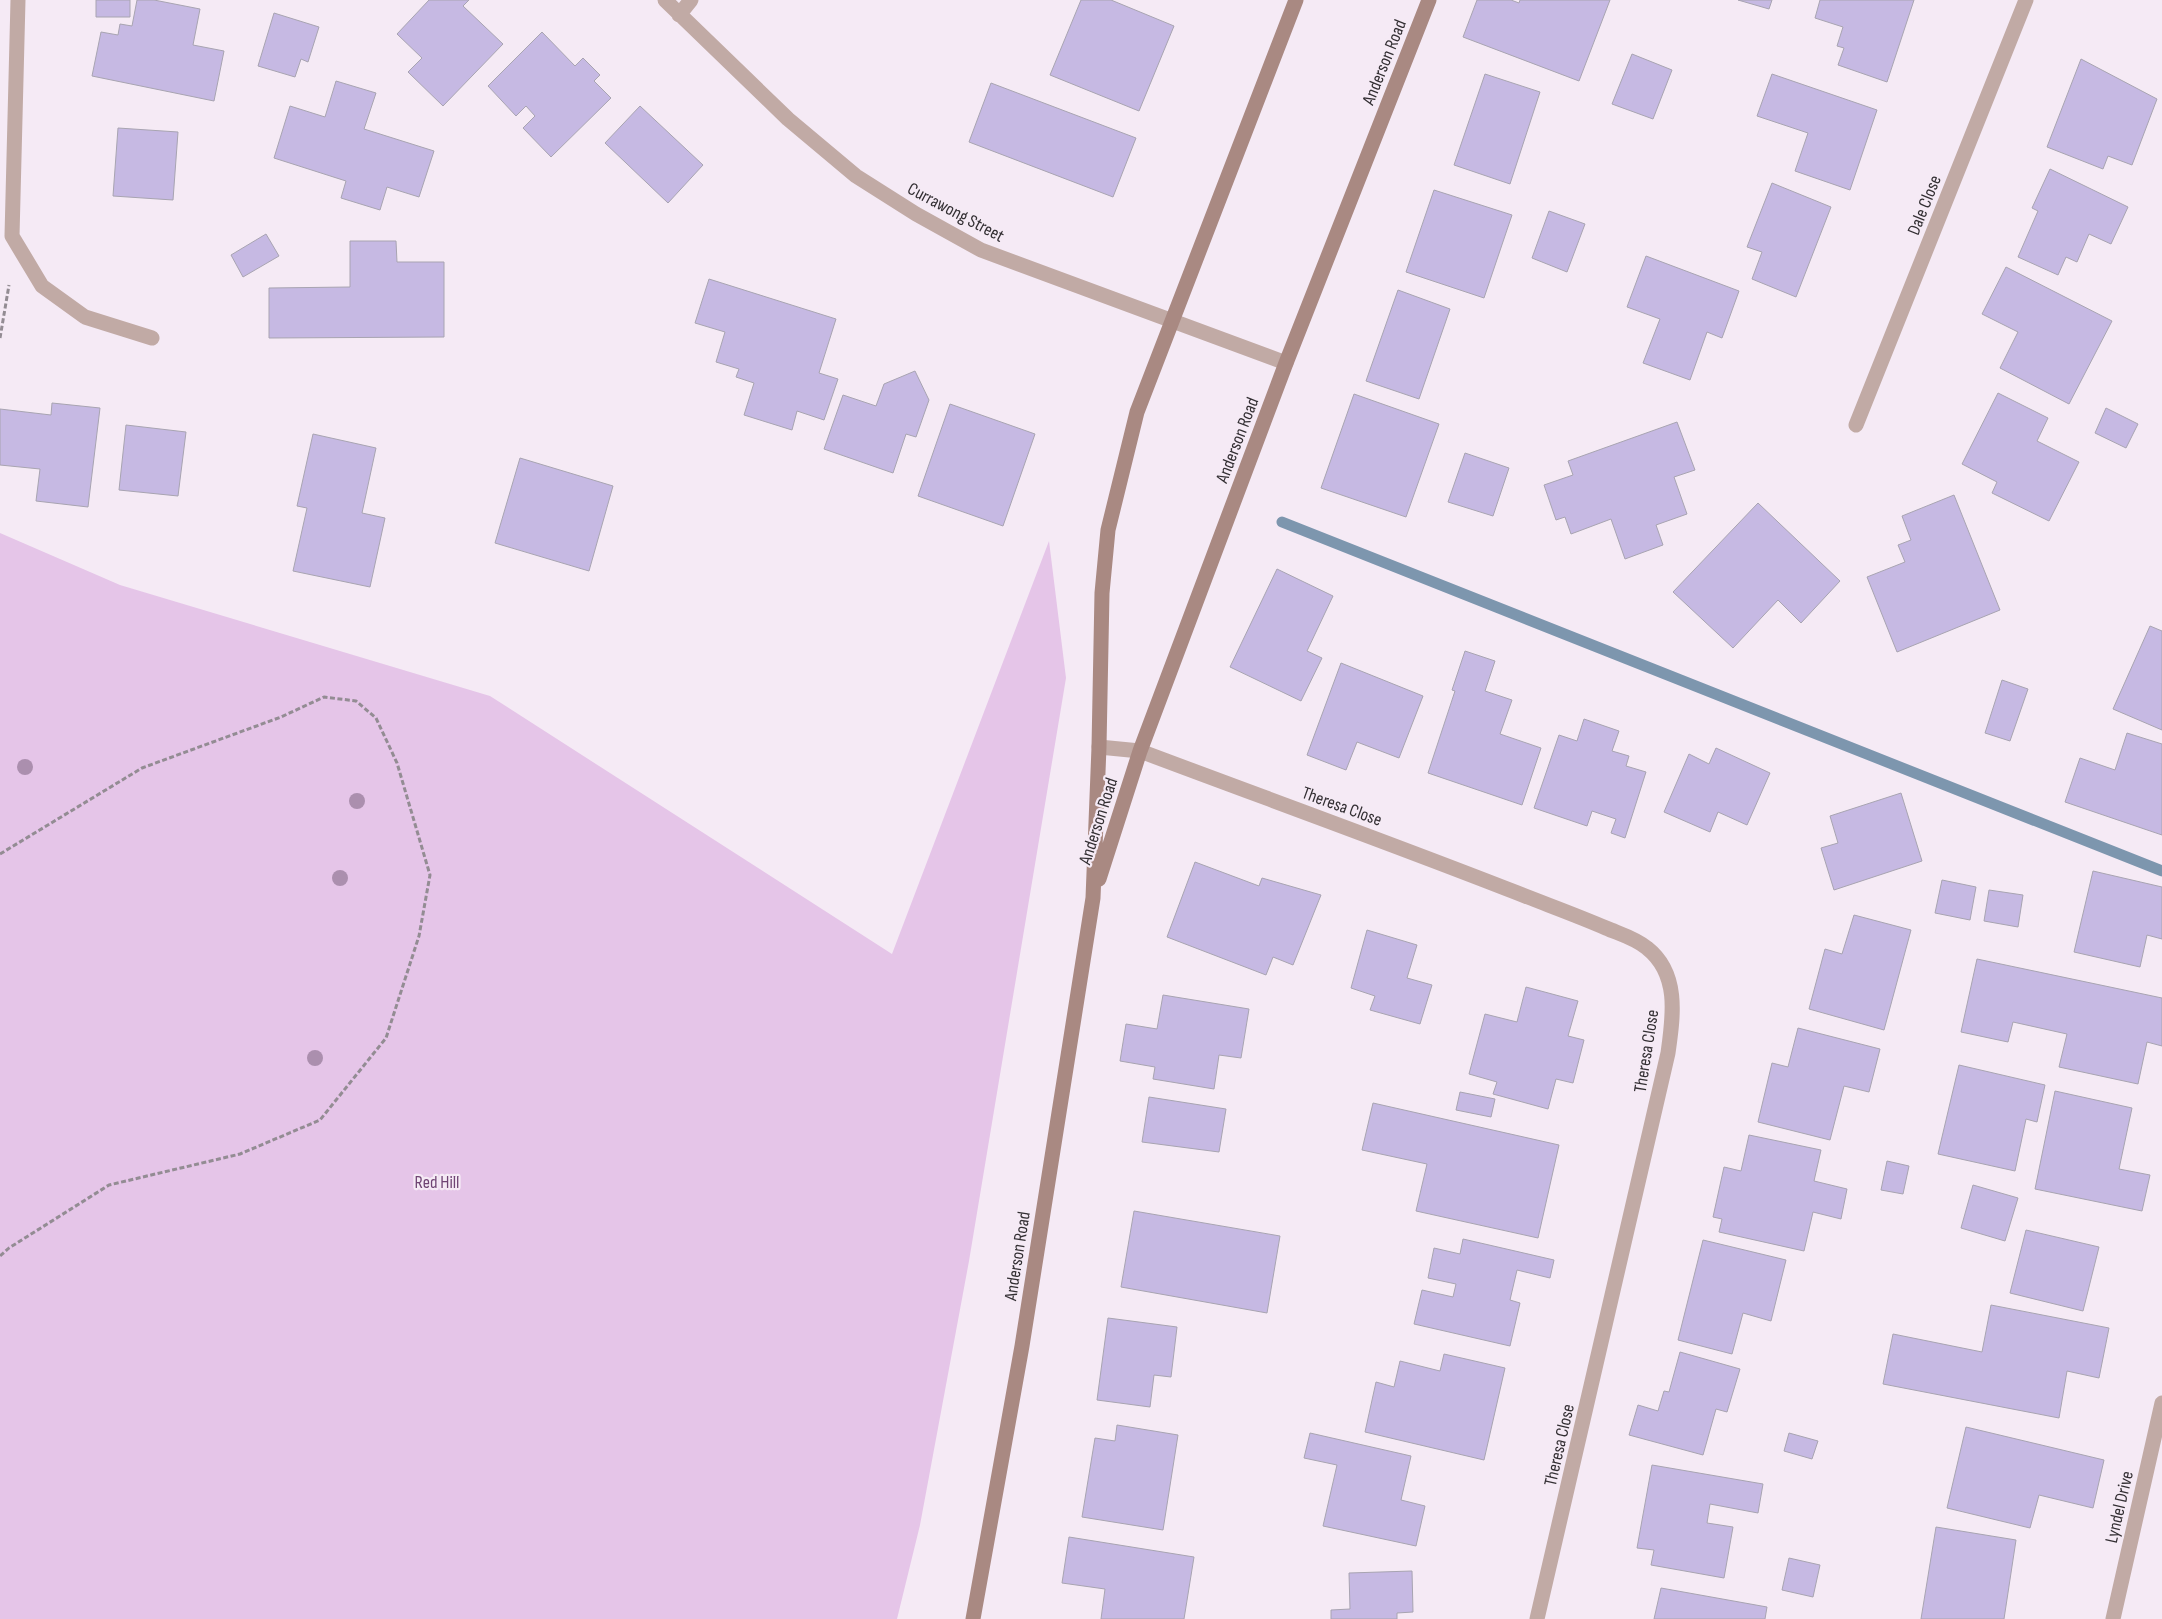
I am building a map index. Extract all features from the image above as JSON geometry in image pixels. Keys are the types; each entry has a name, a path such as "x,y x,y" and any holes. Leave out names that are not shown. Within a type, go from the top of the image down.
{"street":[{"path":"18,0 12,236 42,286 85,317 152,338"},
{"name":"Currawong Street","path":"665,0 788,119 856,176 909,209 981,250 1286,363"},
{"path":"679,15 691,0"},
{"name":"Anderson Road","path":"973,1619 1022,1346 1093,898 1099,747 1102,593 1108,530 1137,412 1296,0"},
{"name":"Anderson Road","path":"1093,898 1140,751 1286,363 1429,0"},
{"name":"Dale Close","path":"1856,425 2026,0"},
{"name":"Theresa Close","path":"1099,747 1140,751 1428,858 1606,928 1631,938 1647,948 1665,971 1672,988 1673,1008 1668,1053 1537,1619"},
{"name":"Lyndel Drive","path":"2113,1619 2162,1403"}],"path":[{"path":"0,338 17,243"},
{"path":"0,854 142,768 281,717 324,697 356,701 376,718 397,762 430,875 419,936 386,1038 320,1120 240,1154 109,1185 8,1248 0,1256"}],"green space":[{"name":"Red Hill","path":"0,533 120,585 490,696 892,954 1049,541 1066,678 969,1261 920,1525 897,1619 0,1619"}],"building":[{"path":"96,0 130,0 130,17 96,17"},
{"path":"137,0 154,0 200,9 193,45 224,51 214,101 92,76 101,32 118,35 120,24 132,26"},
{"path":"429,0 469,0 463,6 503,44 443,106 408,72 422,58 397,34"},
{"path":"1081,0 1111,0 1174,26 1139,111 1050,75"},
{"path":"1477,0 1511,0 1519,3 1520,0 1610,0 1579,81 1463,37"},
{"path":"1738,0 1772,0 1769,9"},
{"path":"1820,0 1914,0 1887,82 1838,65 1844,48 1837,46 1843,27 1815,18"},
{"path":"274,13 319,27 308,62 301,59 295,77 258,66"},
{"path":"542,32 575,66 583,58 600,75 594,81 611,98 551,157 523,128 535,116 526,106 516,116 488,86"},
{"path":"1632,54 1672,70 1653,119 1612,104"},
{"path":"2081,59 2157,99 2132,165 2108,156 2103,169 2047,147"},
{"path":"1485,74 1540,92 1510,184 1454,165"},
{"path":"1772,74 1877,110 1850,190 1795,171 1808,133 1757,116"},
{"path":"336,81 376,93 364,129 434,151 419,197 387,187 380,210 341,198 346,181 274,158 290,106 325,117"},
{"path":"991,83 1136,138 1113,197 969,142"},
{"path":"640,106 703,165 668,203 605,143"},
{"path":"118,128 178,132 173,200 113,196"},
{"path":"2050,169 2128,207 2111,244 2089,234 2077,262 2066,257 2058,275 2018,257 2038,211 2032,208"},
{"path":"1772,183 1831,207 1796,297 1752,279 1762,252 1747,247"},
{"path":"1434,190 1512,215 1484,298 1406,272"},
{"path":"1549,211 1585,224 1567,272 1532,258"},
{"path":"266,234 279,256 243,277 231,255"},
{"path":"350,241 396,241 397,262 444,262 444,337 269,338 269,288 350,287"},
{"path":"1646,256 1739,291 1722,338 1707,332 1690,380 1643,363 1660,319 1627,307"},
{"path":"2006,267 2112,321 2069,404 2000,368 2018,332 1982,314"},
{"path":"709,279 836,319 819,373 838,379 824,420 797,411 792,430 744,415 754,383 736,377 739,369 716,362 725,332 695,323"},
{"path":"1398,290 1450,309 1419,399 1366,381"},
{"path":"915,371 929,400 916,437 906,434 893,473 824,449 843,395 876,406 884,384"},
{"path":"1998,393 2048,418 2037,441 2079,462 2049,521 1992,493 1997,482 1962,464"},
{"path":"1354,394 1439,424 1406,517 1321,488"},
{"path":"52,403 100,408 88,507 36,501 40,469 0,465 0,409 51,415"},
{"path":"950,404 1035,434 1003,526 918,496"},
{"path":"2106,408 2138,424 2126,448 2095,433"},
{"path":"1677,422 1695,470 1674,477 1687,514 1656,525 1663,545 1625,559 1611,519 1571,534 1565,517 1556,520 1544,485 1573,475 1568,461"},
{"path":"126,425 186,432 178,496 119,490"},
{"path":"313,434 376,448 362,513 385,518 370,587 293,571 307,508 297,506"},
{"path":"1465,453 1509,468 1493,516 1448,502"},
{"path":"520,458 613,486 589,571 495,543"},
{"path":"1954,495 2000,610 1897,652 1867,577 1905,562 1898,545 1911,540 1902,516"},
{"path":"1758,503 1840,581 1801,623 1778,600 1733,648 1673,592"},
{"path":"1277,569 1333,596 1307,651 1322,658 1301,701 1230,667"},
{"path":"2150,626 2162,631 2162,730 2113,709"},
{"path":"1465,651 1495,661 1485,691 1512,700 1500,734 1541,748 1522,805 1428,773 1455,691 1452,690"},
{"path":"1341,663 1423,696 1399,758 1357,742 1346,770 1307,755"},
{"path":"2002,680 2028,689 2010,741 1985,733"},
{"path":"1584,719 1619,731 1612,751 1629,756 1626,766 1646,772 1625,838 1611,833 1616,819 1592,811 1587,826 1534,808 1559,735 1577,741"},
{"path":"2127,733 2162,744 2162,835 2065,802 2080,758 2115,770"},
{"path":"1716,748 1770,773 1747,825 1718,812 1710,832 1664,812 1689,754 1709,764"},
{"path":"1901,793 1922,861 1834,890 1821,848 1838,843 1830,816"},
{"path":"1195,862 1259,886 1262,878 1321,895 1293,965 1273,957 1266,975 1167,937"},
{"path":"2093,871 2162,887 2162,939 2147,935 2140,967 2074,952"},
{"path":"1942,880 1976,887 1970,920 1935,913"},
{"path":"1989,890 2023,895 2018,927 1984,921"},
{"path":"1854,915 1911,930 1884,1030 1809,1009 1825,949 1842,954"},
{"path":"1367,930 1417,945 1407,978 1432,985 1420,1024 1370,1010 1375,996 1351,988"},
{"path":"1977,959 2162,998 2162,1046 2147,1042 2138,1084 2059,1067 2067,1034 2013,1022 2008,1042 1961,1032"},
{"path":"1526,987 1578,1001 1568,1036 1584,1040 1573,1083 1556,1079 1548,1109 1493,1094 1497,1082 1469,1074 1485,1014 1517,1022"},
{"path":"1163,995 1249,1009 1241,1058 1219,1055 1214,1089 1153,1079 1155,1067 1120,1061 1126,1024 1157,1029"},
{"path":"1798,1028 1880,1049 1869,1092 1844,1086 1830,1140 1758,1122 1772,1063 1788,1067"},
{"path":"1959,1065 2045,1085 2037,1122 2026,1119 2015,1171 1938,1154"},
{"path":"2055,1091 2132,1108 2119,1169 2150,1175 2142,1211 2035,1189"},
{"path":"1460,1092 1495,1099 1491,1117 1456,1110"},
{"path":"1149,1097 1226,1109 1219,1152 1142,1142"},
{"path":"1373,1103 1559,1145 1538,1238 1416,1211 1427,1164 1362,1150"},
{"path":"1749,1135 1821,1150 1814,1181 1847,1189 1841,1219 1813,1212 1804,1251 1719,1232 1722,1219 1713,1217 1724,1167 1741,1171"},
{"path":"1887,1161 1909,1166 1903,1194 1881,1190"},
{"path":"1973,1185 2018,1198 2005,1241 1961,1228"},
{"path":"1134,1211 1280,1236 1267,1313 1121,1287"},
{"path":"2026,1230 2099,1247 2083,1311 2010,1293"},
{"path":"1463,1239 1554,1260 1550,1278 1517,1270 1510,1300 1520,1303 1510,1346 1414,1324 1422,1290 1453,1297 1456,1284 1428,1278 1434,1248 1460,1254"},
{"path":"1703,1240 1786,1260 1771,1321 1743,1313 1732,1354 1678,1340"},
{"path":"1991,1305 2109,1328 2099,1378 2067,1371 2059,1418 1883,1384 1893,1334 1982,1352"},
{"path":"1108,1318 1177,1327 1171,1377 1154,1375 1150,1407 1097,1400"},
{"path":"1680,1352 1740,1369 1727,1412 1716,1409 1703,1455 1629,1435 1638,1405 1658,1411 1664,1391 1669,1392"},
{"path":"1444,1354 1505,1368 1484,1460 1365,1432 1376,1382 1394,1387 1400,1361 1440,1371"},
{"path":"1117,1425 1178,1435 1163,1530 1082,1517 1095,1438 1115,1441"},
{"path":"1966,1427 2104,1460 2093,1508 2039,1495 2030,1528 1947,1508"},
{"path":"1310,1433 1411,1456 1401,1500 1425,1506 1416,1546 1323,1526 1337,1465 1304,1458"},
{"path":"1789,1433 1818,1441 1812,1459 1784,1451"},
{"path":"1652,1465 1763,1484 1758,1513 1710,1504 1707,1523 1733,1527 1724,1578 1651,1565 1654,1550 1637,1548"},
{"path":"1936,1527 2016,1540 2004,1619 1921,1619"},
{"path":"1069,1537 1194,1557 1184,1619 1101,1619 1105,1589 1062,1583"},
{"path":"1789,1558 1820,1565 1813,1597 1782,1590"},
{"path":"1412,1571 1413,1612 1397,1613 1397,1619 1331,1619 1331,1610 1350,1609 1349,1573"},
{"path":"1661,1588 1767,1607 1765,1619 1654,1619"}],"waterway":[{"path":"1282,522 2162,871"}]}
